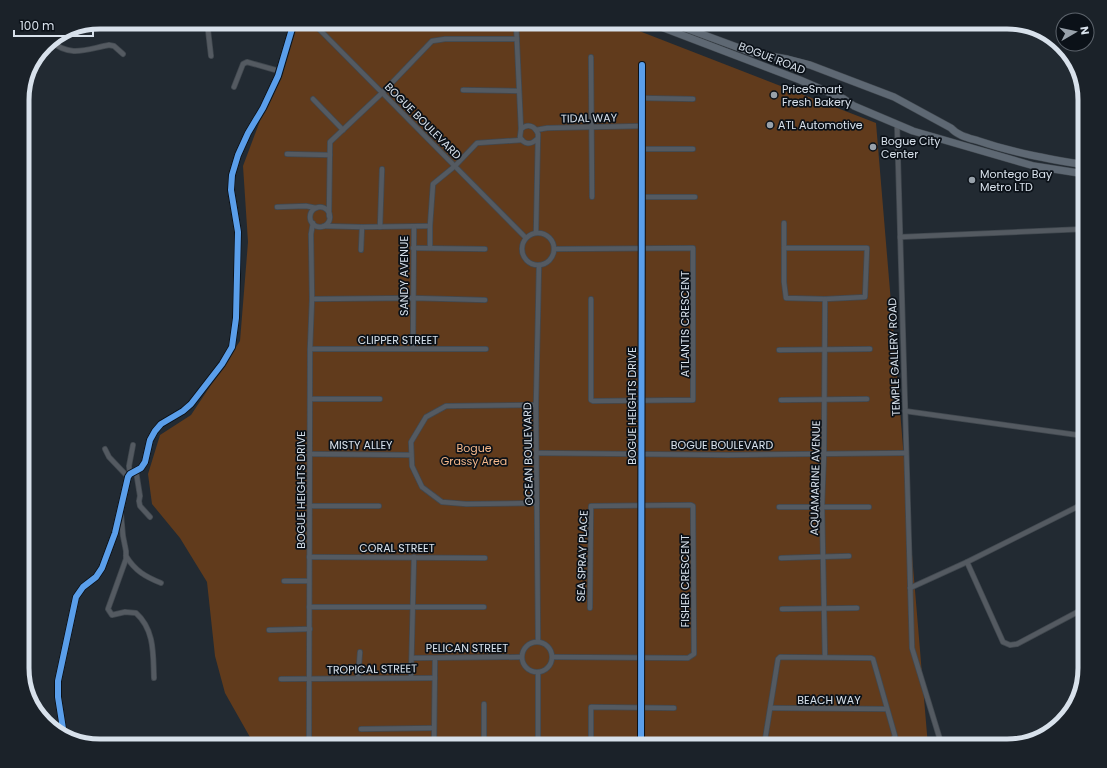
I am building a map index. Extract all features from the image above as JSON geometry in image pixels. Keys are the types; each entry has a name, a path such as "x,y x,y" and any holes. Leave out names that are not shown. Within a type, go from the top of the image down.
{"main road":[{"name":"BOGUE ROAD","path":"667,29 766,66 844,98 854,106 913,131 1034,166 1078,173"},
{"name":"BOGUE ROAD","path":"688,29 753,53 787,58 810,65 894,97 946,125 956,133 1007,151 1043,159 1078,164"}],"street":[{"path":"208,29 211,56"},
{"path":"129,475 141,468 145,462 150,440 155,431 161,424 183,411 191,404 222,364 232,347 236,318 238,232 231,190 232,175 242,148 263,108 279,71 292,29"},
{"name":"BOGUE BOULEVARD","path":"319,29 526,238"},
{"path":"516,29 520,134 522,140"},
{"path":"311,234 322,226 329,218 330,142 382,93 432,41 445,39 517,39"},
{"path":"56,45 70,52 109,45 114,46 123,54"},
{"path":"591,57 592,197"},
{"path":"234,88 243,64 247,62 279,71"},
{"name":"BOGUE HEIGHTS DRIVE","path":"641,739 641,400 643,249 641,198 642,65"},
{"path":"463,90 519,91"},
{"path":"642,98 693,99"},
{"path":"313,99 343,130"},
{"name":"TEMPLE GALLERY ROAD","path":"897,124 912,648 940,739"},
{"path":"521,129 525,126 533,127 538,134 536,233"},
{"name":"TIDAL WAY","path":"536,130 547,128 642,126"},
{"path":"430,248 433,184 455,166 477,143 522,140 529,144 537,139"},
{"path":"642,149 693,149"},
{"path":"288,154 330,155"},
{"path":"380,227 382,169"},
{"path":"641,198 695,197"},
{"path":"322,208 330,201"},
{"path":"277,207 306,206 322,208 328,211 329,218 334,227"},
{"path":"306,206 311,213"},
{"path":"316,208 311,213 310,218 313,224 322,226"},
{"path":"784,223 784,248 784,282 786,298 825,299 865,297 867,248 784,248"},
{"name":"BOGUE HEIGHTS DRIVE","path":"309,739 310,349 312,299 311,234 313,224"},
{"name":"SANDY AVENUE","path":"322,226 430,226"},
{"path":"361,250 362,227"},
{"name":"SANDY AVENUE","path":"413,348 414,227"},
{"path":"900,237 1078,229"},
{"path":"536,233 547,236 553,244 554,249 548,262 533,265 525,258 522,248 526,238 536,233"},
{"path":"413,248 485,249"},
{"name":"ATLANTIS CRESCENT","path":"641,400 693,399 694,248 643,249"},
{"path":"554,249 643,249"},
{"name":"OCEAN BOULEVARD","path":"538,642 536,406 539,265"},
{"path":"312,299 413,298 485,300"},
{"path":"591,299 591,400 641,400"},
{"name":"AQUAMARINE AVENUE","path":"824,658 825,609 822,506 825,400 825,299"},
{"name":"CLIPPER STREET","path":"310,349 486,349"},
{"path":"779,350 870,349"},
{"path":"310,399 380,399"},
{"path":"781,400 867,400"},
{"path":"536,406 446,406 426,417 411,442 411,454 412,466 422,487 442,502 466,504 537,503"},
{"path":"905,411 1078,435"},
{"path":"63,728 58,696 58,681 74,603 83,587 96,577 102,568 115,533 129,475 133,445"},
{"path":"105,449 109,457 129,475"},
{"name":"BOGUE BOULEVARD","path":"537,453 728,455 906,453"},
{"name":"MISTY ALLEY","path":"310,454 411,454"},
{"path":"136,471 140,506 150,517"},
{"path":"310,506 378,506"},
{"name":"SEA SPRAY PLACE","path":"590,608 592,506 642,506"},
{"name":"FISHER CRESCENT","path":"642,506 693,506 694,654 688,658 642,658"},
{"path":"910,588 967,562 1078,506"},
{"path":"779,507 869,507"},
{"path":"120,510 126,556 124,566 108,609 112,615 125,612 136,613 145,624 151,637 154,678"},
{"path":"126,556 136,571 161,584"},
{"path":"781,558 849,556"},
{"name":"CORAL STREET","path":"309,557 484,558"},
{"path":"412,677 414,557"},
{"path":"967,562 1004,642 1010,645 1017,644 1078,612"},
{"path":"284,581 309,581"},
{"path":"310,607 484,607"},
{"path":"782,609 857,608"},
{"path":"269,630 310,629"},
{"path":"538,642 546,644 552,652 553,657 550,666 547,669 538,672 528,670 522,657 528,644 538,642"},
{"path":"358,678 360,652"},
{"name":"PELICAN STREET","path":"412,658 522,657"},
{"path":"553,657 642,658"},
{"path":"434,739 435,658"},
{"path":"765,739 779,658 873,659 895,736 893,739"},
{"path":"538,672 538,739"},
{"name":"TROPICAL STREET","path":"281,679 435,678"},
{"path":"484,704 484,739"},
{"path":"591,739 591,707 674,708"},
{"name":"BEACH WAY","path":"771,708 887,709"},
{"path":"361,729 434,728"}],"green space":[{"name":"Bogue Grassy Area","path":"294,29 634,29 876,123 927,739 251,739 225,693 215,656 207,582 180,538 152,504 148,474 160,435 191,415 240,341 248,242 243,166"}],"cycle path":[{"path":"63,728 58,697 58,681 76,597 83,587 96,577 102,568 115,533 128,477 130,474 141,468 145,462 150,440 155,431 161,424 183,411 191,404 222,364 232,347 236,318 238,232 231,190 232,175 238,155 248,133 263,108 278,76 292,29"},
{"path":"641,739 642,65"}],"place":[{"name":"PriceSmart Fresh Bakery","path":"774,95"},
{"name":"ATL Automotive","path":"770,125"},
{"name":"Bogue City Center","path":"873,147"},
{"name":"Montego Bay Metro LTD","path":"972,180"}]}
